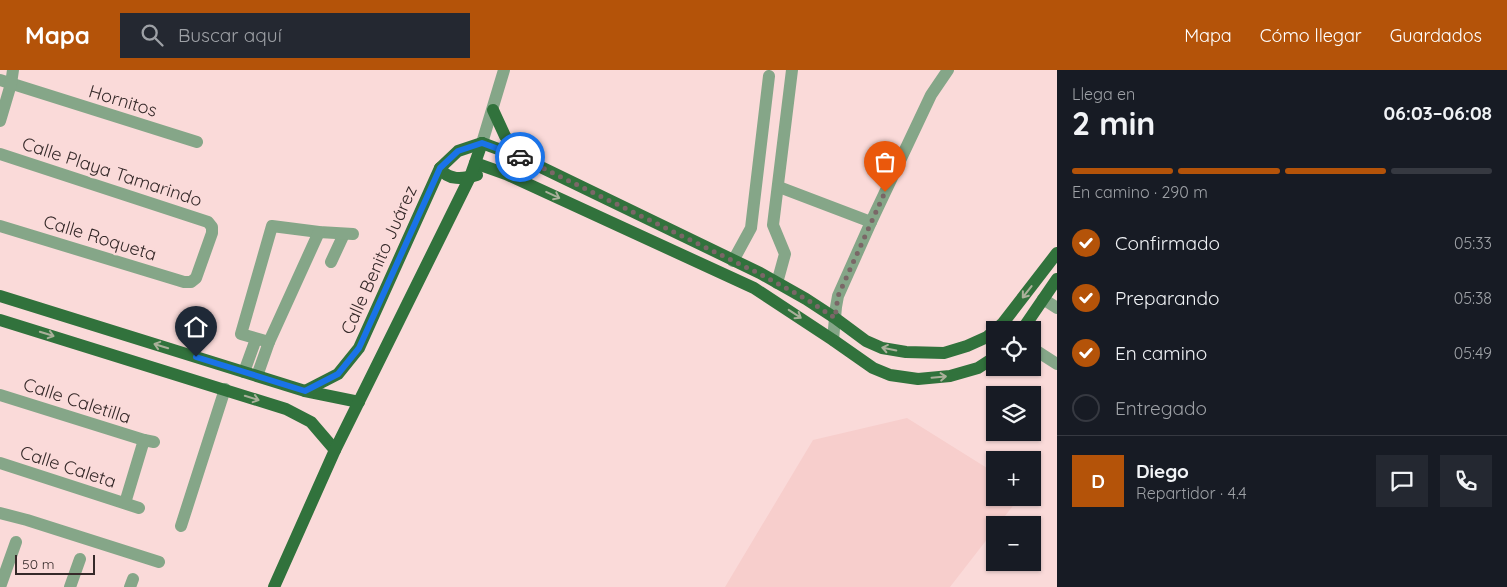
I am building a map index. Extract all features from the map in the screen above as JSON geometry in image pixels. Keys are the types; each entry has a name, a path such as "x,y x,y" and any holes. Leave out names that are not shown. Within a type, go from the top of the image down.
{"main road":[{"path":"493,110 505,136 520,157"},
{"path":"274,587 335,450 470,177 482,143 520,157 760,274 835,318 866,341 882,348 906,352 944,352 967,346 987,337 1003,323 1057,253"},
{"name":"Calle Benito Juárez","path":"305,391 338,374 359,348 440,168 458,151 482,143"},
{"path":"476,163 506,174 754,288 873,368 890,375 918,379 950,376 978,368 986,363"},
{"path":"440,168 444,174 450,177 470,177 487,172 506,174"},
{"path":"691,259 700,244"},
{"path":"1028,321 1057,279"},
{"path":"0,296 305,391 359,402"},
{"path":"0,320 286,408 311,422 335,450"},
{"path":"194,380 200,367 222,372 231,368"}],"street":[{"path":"0,121 6,82 13,70"},
{"path":"482,143 504,70"},
{"path":"777,283 785,254 773,225 792,70"},
{"path":"833,340 838,296 931,95 948,70"},
{"path":"736,262 752,228 769,76"},
{"name":"Hornitos","path":"6,82 197,142"},
{"name":"Calle Playa Tamarindo","path":"0,154 208,222 212,227 212,233 196,278 191,282"},
{"path":"779,187 871,222"},
{"name":"Calle Roqueta","path":"0,226 184,282 191,282"},
{"path":"269,342 241,334 272,226 348,234 331,262"},
{"path":"258,376 269,342 319,232"},
{"path":"1043,299 1057,308"},
{"path":"244,372 256,339"},
{"path":"1041,354 1057,364"},
{"path":"181,526 225,389"},
{"name":"Calle Caletilla","path":"0,395 148,441 126,503"},
{"name":"Calle Caleta","path":"0,463 139,508"},
{"path":"0,513 68,532 159,562"},
{"path":"0,587 16,542"},
{"path":"70,587 80,559"}],"shaded area":[{"path":"907,418 986,467 986,506 1013,506 1005,516 986,516 986,541 950,587 725,587 813,440"}],"way so far":[{"path":"520,157 760,274 806,299 835,318 838,296 885,192"}],"route":[{"path":"196,357 305,391 338,374 359,348 440,168 458,151 482,143 520,157"}]}
